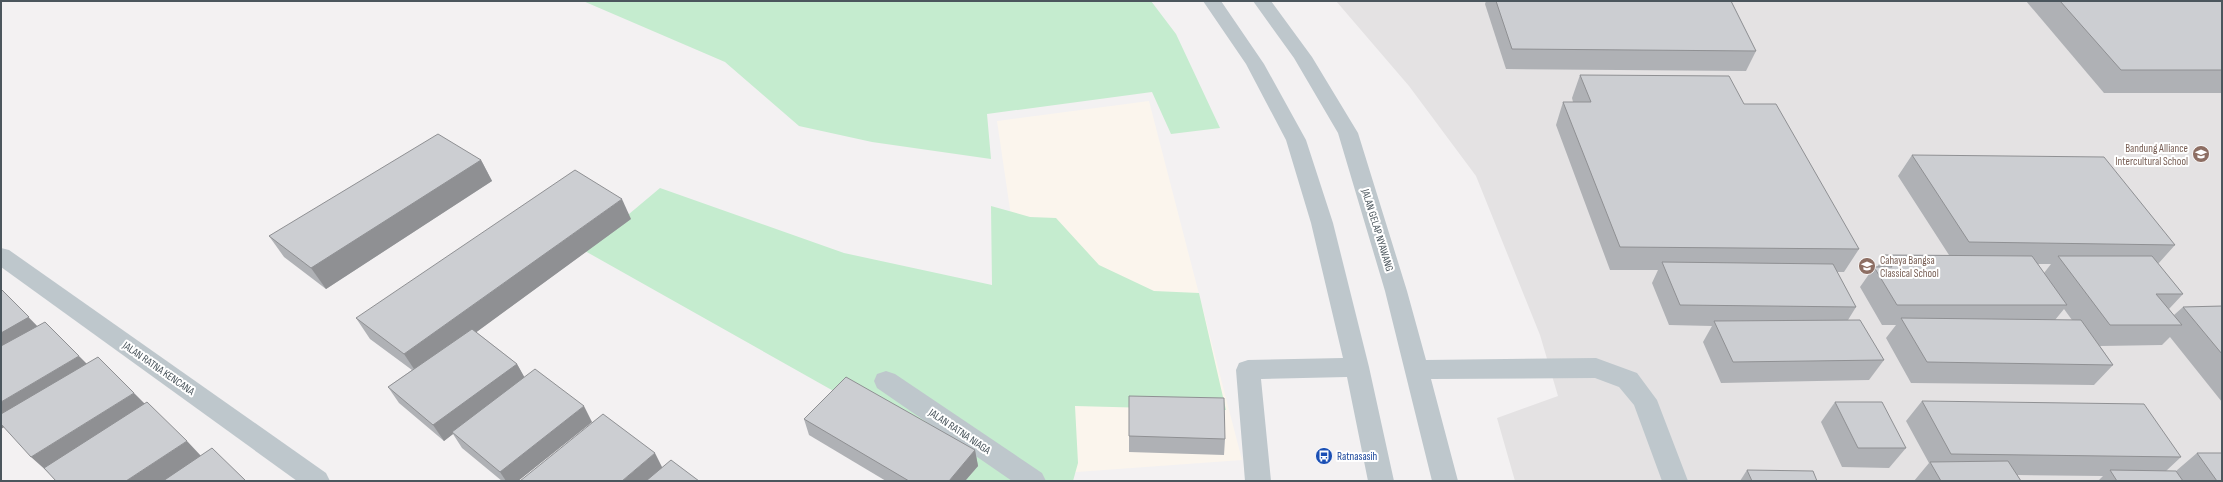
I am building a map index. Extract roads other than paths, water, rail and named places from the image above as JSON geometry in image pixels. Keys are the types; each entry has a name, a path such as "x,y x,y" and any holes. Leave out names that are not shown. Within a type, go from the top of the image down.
{"street":[{"path":"1212,1 1254,64 1296,140 1322,223 1357,367 1381,481"},
{"name":"JALAN GELAP NYAWANG","path":"1262,1 1303,57 1348,133 1377,228 1417,370 1444,481"},
{"name":"JALAN RATNA KENCANA","path":"1,256 317,481"},
{"path":"1258,481 1248,370 1357,367"},
{"path":"1417,370 1596,368 1628,380 1646,400 1675,481"},
{"name":"JALAN RATNA NIAGA","path":"886,381 1033,481"}],"place":[{"name":"Bandung Alliance Intercultural School","path":"2201,154"},
{"name":"Cahaya Bangsa Classical School","path":"1867,266"},
{"name":"Ratnasasih","path":"1324,456"}]}
